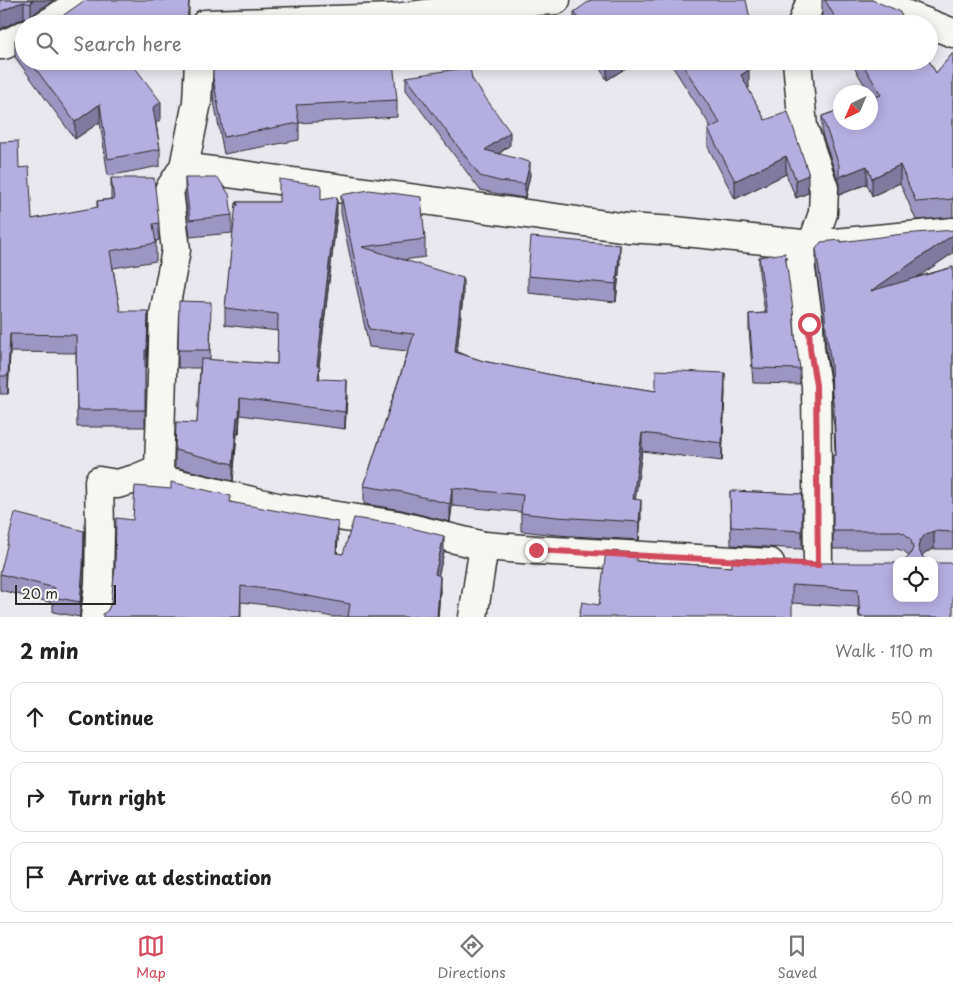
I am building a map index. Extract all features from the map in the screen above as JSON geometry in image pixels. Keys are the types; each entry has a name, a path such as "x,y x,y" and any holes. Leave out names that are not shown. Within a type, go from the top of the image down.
{"street":[{"path":"61,15 82,0"},
{"path":"202,0 203,15"},
{"path":"418,15 520,2 556,0"},
{"path":"805,15 811,0"},
{"path":"869,0 907,15"},
{"path":"938,27 953,33"},
{"path":"0,45 15,40"},
{"path":"95,617 99,584 99,481 117,484 136,479 160,469 164,314 176,250 169,190 184,167 196,102 198,70"},
{"path":"136,479 170,482 277,507 398,525 484,546 828,565 816,385 800,263 812,245 823,213 824,188 803,127 798,70"},
{"path":"184,167 628,228 812,245 953,232"},
{"path":"474,617 484,546"}],"building":[{"path":"0,0 32,0 31,4 24,2 0,12"},
{"path":"85,0 189,0 188,15 64,15"},
{"path":"591,0 746,0 749,15 576,15 574,12"},
{"path":"825,0 872,0 899,11 901,15 834,15"},
{"path":"953,53 953,199 916,202 900,165 872,178 867,166 839,177 839,165 822,116 833,112 833,130 878,130 878,96 881,95 878,85 875,85 866,70 934,70 936,73"},
{"path":"37,70 137,70 161,102 153,108 160,149 108,159 100,104 75,122"},
{"path":"213,70 394,70 397,100 296,105 299,123 224,137"},
{"path":"451,70 470,70 472,79 510,132 485,150 530,162 525,184 499,181 480,176 406,77"},
{"path":"686,70 749,70 741,75 765,120 788,112 808,175 796,180 786,156 735,181 708,129 720,123"},
{"path":"18,141 19,168 29,167 32,219 98,207 97,201 114,199 111,178 154,178 159,223 153,224 156,243 110,251 120,311 148,311 147,350 145,350 145,410 77,410 76,335 10,334 8,376 0,376 0,142"},
{"path":"185,178 218,178 229,194 232,215 190,220"},
{"path":"279,179 321,185 321,200 337,197 317,366 320,366 318,379 347,380 345,412 240,398 233,464 175,450 176,422 197,423 201,359 277,364 278,314 225,308 236,203 238,206 237,202 279,202"},
{"path":"369,190 421,197 425,239 362,247 463,278 455,352 483,361 562,377 656,391 656,370 725,373 722,443 642,433 633,499 641,500 639,522 521,513 523,495 452,488 450,504 402,492 364,486 414,334 369,329 341,195"},
{"path":"953,230 953,235 871,291 953,267 953,532 934,531 926,534 920,540 918,547 923,557 908,557 913,548 911,540 904,533 897,531 833,531 833,455 836,455 834,408 831,365 816,249 821,242 841,240 841,242"},
{"path":"531,237 620,245 616,284 528,276"},
{"path":"785,253 800,369 753,368 749,314 767,313 759,257"},
{"path":"179,301 211,302 210,350 178,350"},
{"path":"171,482 231,496 230,502 338,522 336,553 343,554 354,518 395,524 444,536 435,574 440,576 437,617 348,617 350,604 276,590 241,586 240,617 103,617 111,603 115,568 116,518 133,520 135,486 171,489"},
{"path":"730,491 802,494 802,531 731,527"},
{"path":"15,513 84,531 80,602 53,597 55,588 0,574"},
{"path":"606,551 637,553 636,561 732,567 732,558 818,563 893,563 893,602 938,602 938,563 953,563 953,617 860,617 858,589 792,585 792,617 579,617 582,602 599,605"}],"route":[{"path":"536,550 818,565 816,385 810,349 809,324"}]}
